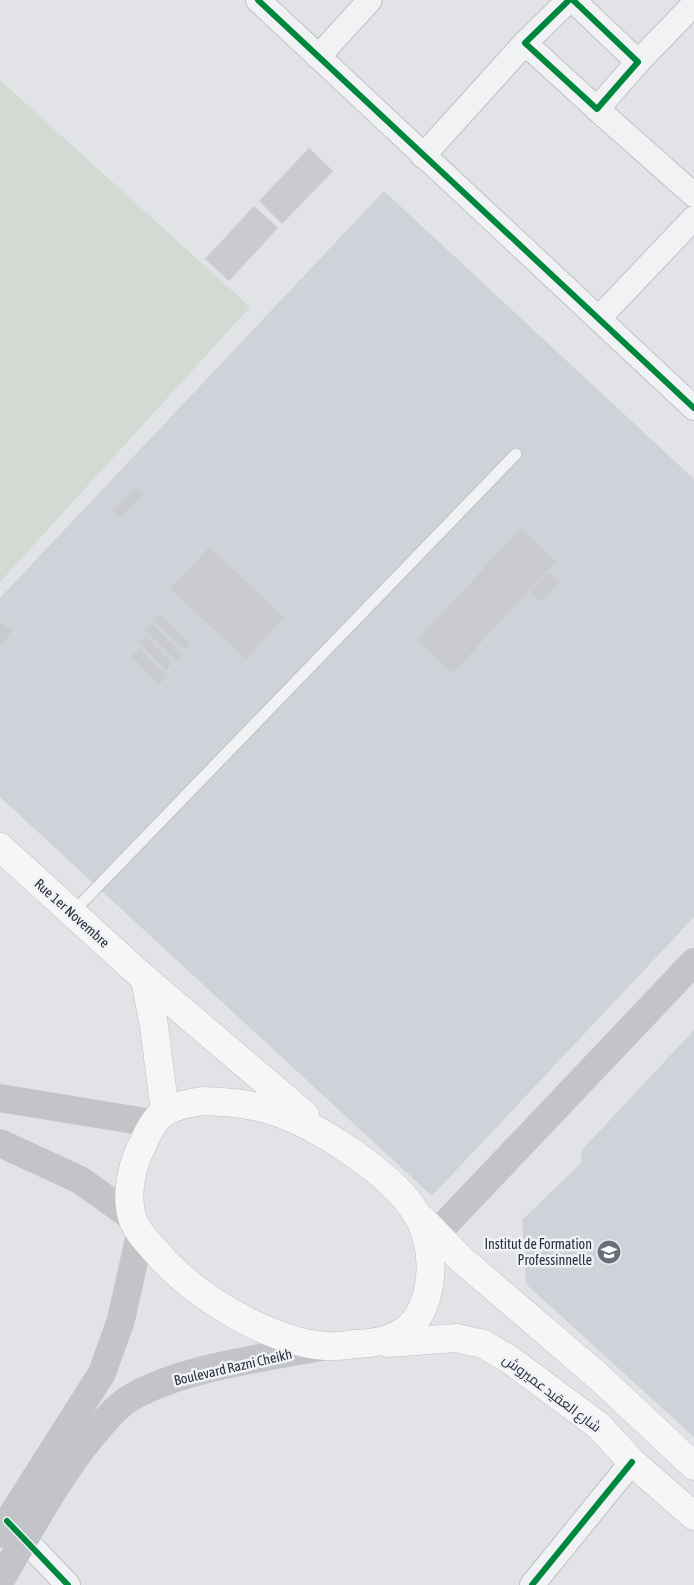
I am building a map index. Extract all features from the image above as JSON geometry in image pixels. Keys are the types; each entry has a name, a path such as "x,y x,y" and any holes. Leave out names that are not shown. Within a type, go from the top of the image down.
{"main road":[{"name":"Rue 1er Novembre","path":"0,848 144,979 341,1144"},
{"path":"430,1263 435,1235 694,962"},
{"path":"144,979 156,1041 159,1117"},
{"path":"0,1098 159,1117"},
{"path":"136,1225 131,1177 137,1156 159,1117 175,1106 202,1101 240,1102 273,1110 341,1144 372,1168 415,1211 435,1235 599,1377 694,1466"},
{"path":"0,1143 80,1180 136,1225"},
{"path":"379,1343 409,1328 421,1312 432,1276 425,1232 415,1211"},
{"name":"شارع العقيد عميروش","path":"136,1225 173,1270 205,1296 246,1321 284,1336 325,1346 456,1338 483,1344 509,1359 599,1426 632,1462 694,1516"},
{"name":"Boulevard Razni Cheikh","path":"0,1581 8,1527 102,1372 121,1320 136,1225"},
{"name":"Boulevard Razni Cheikh","path":"8,1527 81,1450 103,1422 130,1398 157,1386 206,1370 325,1346"}],"street":[{"path":"258,0 694,408"},
{"path":"318,57 370,0"},
{"path":"423,156 525,43 569,0"},
{"path":"574,0 638,62"},
{"path":"597,109 638,62 694,4"},
{"path":"525,43 694,194"},
{"path":"599,318 694,218"},
{"path":"532,1585 632,1462"},
{"path":"8,1527 68,1585"}],"lane":[{"path":"72,913 516,454"}],"shaded area":[{"path":"0,80 250,307 0,582"},
{"path":"384,191 694,479 694,917 432,1196 0,797 0,598"},
{"name":"Institut de Formation Professinnelle","path":"694,1030 694,1437 526,1284 522,1220 582,1162 581,1151"}],"building":[{"path":"309,148 333,171 282,224 259,201"},
{"path":"254,206 278,228 229,281 205,259"},
{"path":"137,487 143,494 120,517 113,511"},
{"path":"521,528 556,561 453,673 417,640"},
{"path":"209,547 284,617 246,659 170,589"},
{"path":"548,572 559,583 541,602 530,591"},
{"path":"160,613 190,643 184,649 153,619"},
{"path":"0,621 12,631 2,644 0,642"},
{"path":"151,623 182,654 176,660 145,630"},
{"path":"145,636 172,663 166,670 139,642"},
{"path":"140,649 167,677 159,684 132,656"}],"cycle path":[{"path":"258,0 694,408"},
{"path":"569,0 525,43 597,109 638,62 573,0"},
{"path":"532,1585 632,1462"},
{"path":"7,1521 68,1585"}],"place":[{"name":"Institut de Formation Professinnelle","path":"609,1252"}]}
